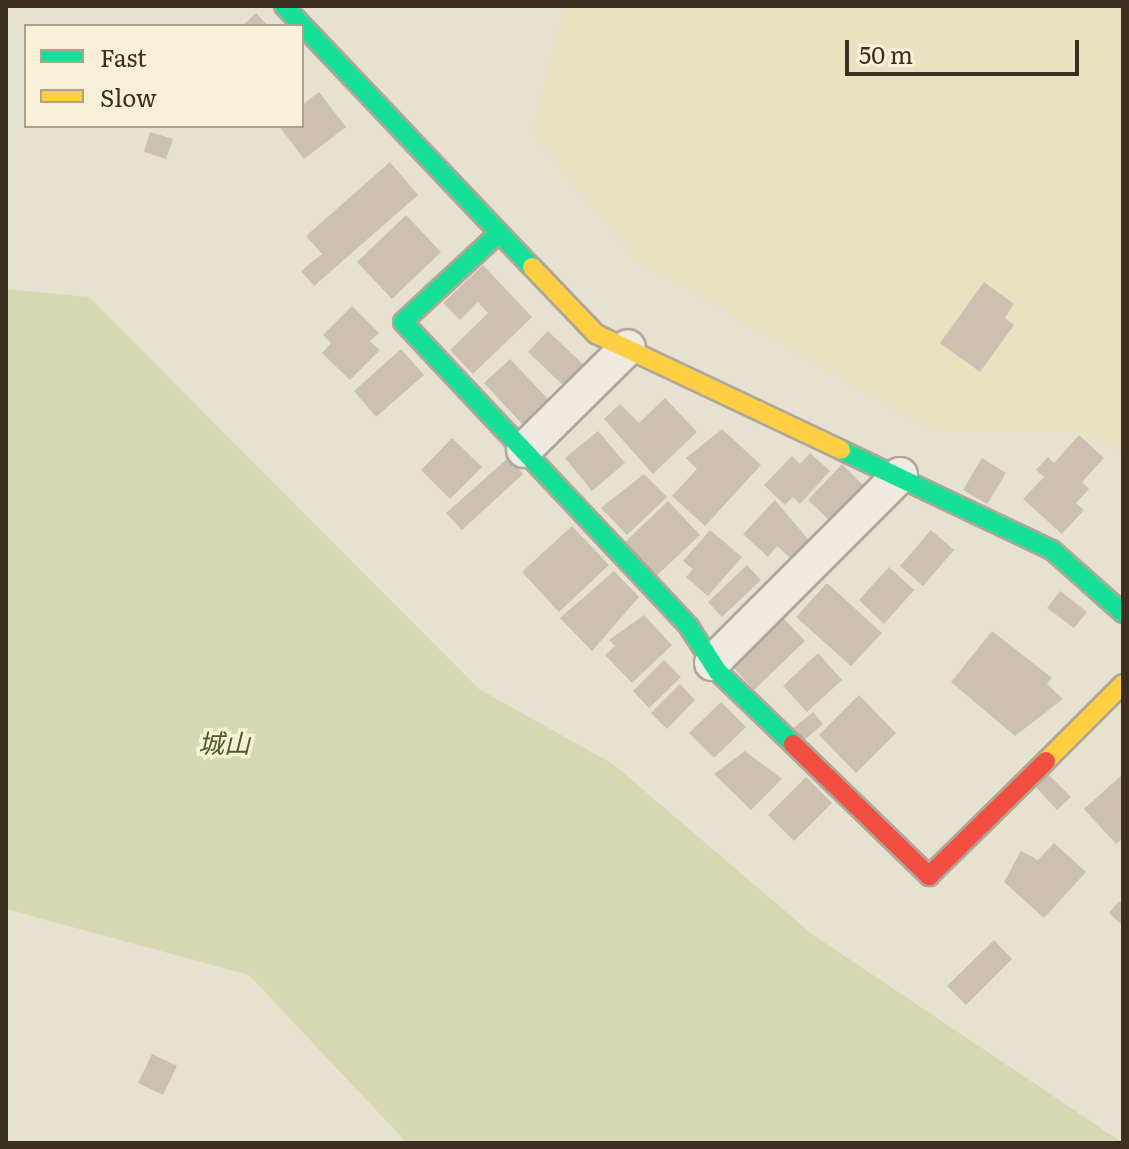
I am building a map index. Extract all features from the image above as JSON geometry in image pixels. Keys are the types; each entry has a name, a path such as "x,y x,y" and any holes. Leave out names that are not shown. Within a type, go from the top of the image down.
{"street":[{"path":"284,6 301,24"},
{"path":"304,27 596,334 900,475 1052,550 1123,613"},
{"path":"499,233 403,322 524,450 618,559 689,627 712,663 929,876 1123,684"},
{"path":"524,450 628,347"},
{"path":"712,663 900,475"}],"shaded area":[{"path":"565,6 1123,6 1123,453 1078,431 933,431 634,258 532,132"}],"green space":[{"name":"城山","path":"6,289 89,297 479,689 613,764 812,934 1123,1143 407,1143 249,975 6,909"}],"building":[{"path":"256,13 266,24 244,24"},
{"path":"319,92 346,127 304,159 281,128 304,128 304,103"},
{"path":"150,132 173,139 166,159 144,152"},
{"path":"390,162 418,195 314,286 301,271 322,254 306,236"},
{"path":"406,215 441,252 392,299 357,262"},
{"path":"483,265 532,317 473,374 450,350 488,313 478,302 460,320 443,303"},
{"path":"984,282 1014,304 1005,318 1014,325 980,372 940,343"},
{"path":"352,306 379,333 370,341 380,350 350,380 322,353 331,343 323,335"},
{"path":"548,331 587,368 567,389 528,352"},
{"path":"401,349 424,375 376,417 354,391"},
{"path":"510,359 550,401 524,426 484,383"},
{"path":"665,398 697,432 653,474 604,419 620,404 639,423"},
{"path":"722,429 761,465 705,526 672,496 697,469 686,458"},
{"path":"598,431 625,463 592,491 565,458"},
{"path":"1079,435 1104,458 1082,482 1089,489 1076,503 1084,510 1062,534 1023,499 1044,477 1036,470 1048,457 1054,463"},
{"path":"452,438 482,467 450,499 421,470"},
{"path":"810,453 830,471 800,504 793,497 785,505 764,485 792,456 800,464"},
{"path":"509,457 523,474 462,530 446,513"},
{"path":"982,458 1006,473 987,504 963,490"},
{"path":"842,464 865,487 831,522 808,500"},
{"path":"644,474 667,497 627,535 601,508"},
{"path":"775,500 813,545 796,563 777,546 768,557 743,534"},
{"path":"668,501 700,535 653,579 622,545"},
{"path":"572,526 609,565 559,612 522,572"},
{"path":"710,530 742,557 708,596 686,577 693,569 683,561"},
{"path":"931,530 954,550 923,586 900,566"},
{"path":"747,565 761,580 722,617 708,602"},
{"path":"889,567 914,590 884,624 859,600"},
{"path":"614,571 639,597 592,651 560,618"},
{"path":"827,583 882,633 851,666 796,617"},
{"path":"1060,591 1087,612 1074,628 1047,608"},
{"path":"644,615 672,645 632,683 605,655 615,646 609,640"},
{"path":"782,617 805,641 754,690 732,666"},
{"path":"992,631 1052,678 1047,684 1063,699 1015,736 951,682"},
{"path":"818,653 842,680 807,712 783,686"},
{"path":"664,660 681,677 649,708 633,691"},
{"path":"680,684 695,700 667,729 651,713"},
{"path":"859,695 896,733 856,773 819,735"},
{"path":"721,702 746,727 714,758 689,733"},
{"path":"813,712 823,724 802,742 792,729"},
{"path":"745,751 782,779 751,810 714,774"},
{"path":"1048,774 1071,797 1057,810 1035,786"},
{"path":"1123,774 1123,838 1116,844 1084,809"},
{"path":"806,777 832,803 794,841 768,815"},
{"path":"1054,843 1086,872 1044,918 1004,882 1021,851 1038,860"},
{"path":"1119,901 1123,904 1123,926 1109,913"},
{"path":"994,940 1012,959 966,1005 947,986"},
{"path":"152,1054 177,1066 163,1095 138,1083"}],"traffic: fast":[{"path":"284,6 301,24"},
{"path":"304,27 532,267"},
{"path":"499,233 403,322 689,627 718,672 793,744"},
{"path":"841,450 1052,550 1123,613"}],"traffic: slow":[{"path":"532,267 596,334 841,450"},
{"path":"1046,761 1123,684"}],"traffic: jam":[{"path":"793,744 929,876 1046,761"}]}
